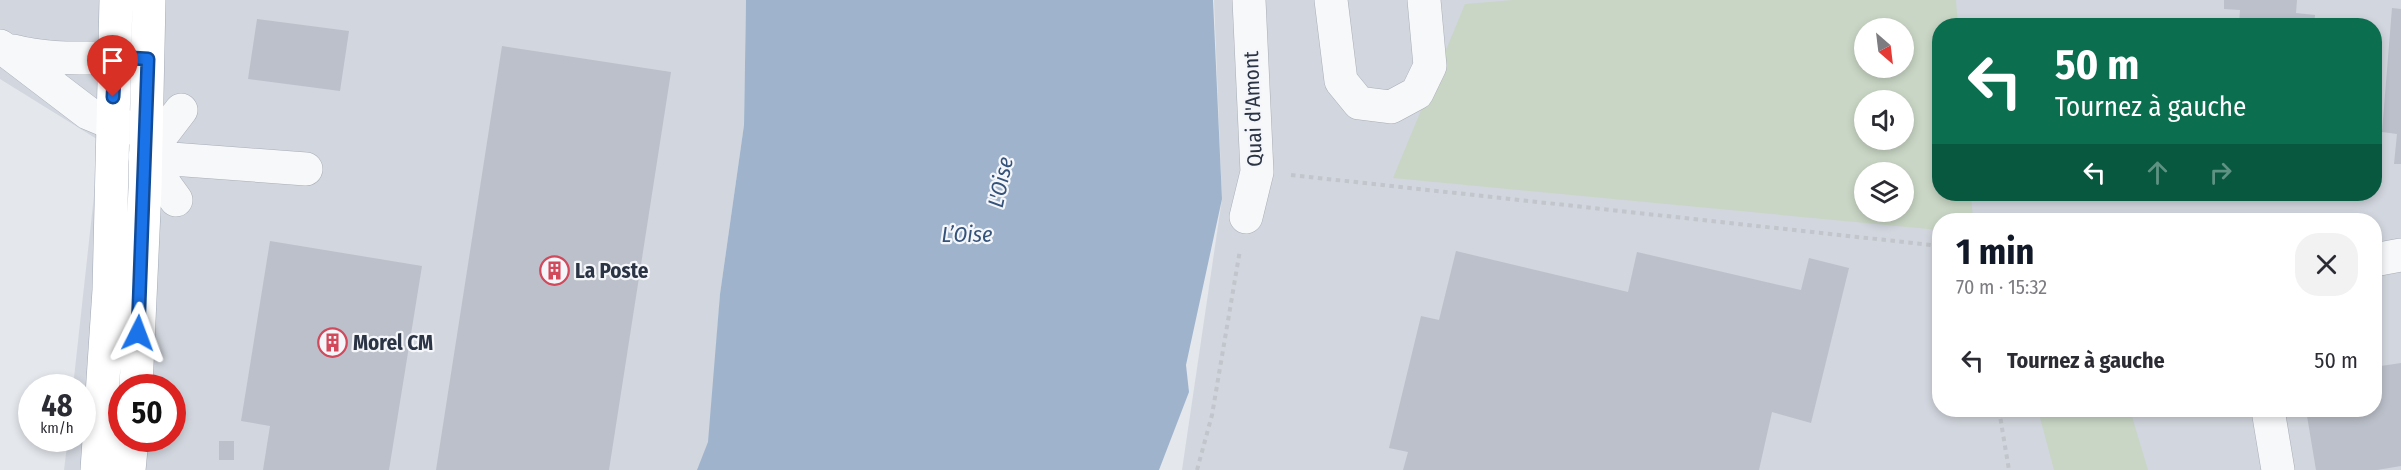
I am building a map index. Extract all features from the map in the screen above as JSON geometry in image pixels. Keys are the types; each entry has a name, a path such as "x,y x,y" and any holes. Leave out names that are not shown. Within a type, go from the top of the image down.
{"main road":[{"path":"97,470 109,290 103,119 115,57 116,0"},
{"path":"137,374 146,144 148,0"},
{"path":"129,470 131,452"}],"street":[{"name":"Quai d'Amont","path":"1246,217 1257,172 1249,0"},
{"path":"1331,0 1341,81 1359,103 1391,107 1417,93 1430,66 1424,0"},
{"path":"4,48 50,59 115,57 148,59"},
{"path":"4,48 63,94 146,144 306,170"},
{"path":"146,144 180,110"},
{"path":"146,144 176,200"},
{"path":"2382,259 2401,255"},
{"path":"2269,417 2278,470"}],"path":[{"path":"1257,172 1932,245"},
{"path":"1197,470 1212,415 1246,217"},
{"path":"2000,417 2009,470"}],"shaded area":[{"path":"0,0 746,0 744,125 720,294 710,442 699,470 64,470 66,452 96,452 96,374 74,374 100,141 0,79"},
{"path":"1214,0 2401,0 2401,470 1182,470 1222,199"}],"green space":[{"path":"1513,0 1956,0 1957,18 1932,18 1932,201 1972,201 1972,213 1932,213 1932,229 1855,222 1914,222 1914,162 1854,162 1854,222 1393,178 1465,4"},
{"path":"2040,417 2132,417 2148,470 2054,470"}],"water":[{"name":"L’Oise","path":"746,0 1213,0 1222,199 1186,365 1189,392 1159,470 697,470 708,442 720,294 744,125"}],"building":[{"path":"2224,0 2297,0 2296,13 2315,15 2315,18 2240,18 2240,10 2224,9"},
{"path":"2392,8 2401,9 2401,164 2394,164 2397,134 2382,132"},
{"path":"257,19 349,31 340,91 248,79"},
{"name":"La Poste","path":"502,46 671,72 609,470 436,470"},
{"name":"Morel CM","path":"270,241 422,266 389,470 263,470 270,426 241,421"},
{"path":"1456,251 1628,292 1637,252 1801,290 1809,258 1849,268 1811,423 1772,412 1759,470 1403,470 1408,452 1389,448 1421,316 1439,320"},
{"path":"2401,363 2401,466 2377,470 2316,470 2307,417 2382,417 2382,366"},
{"path":"219,441 234,441 234,460 219,460"}],"place":[{"name":"La Poste","path":"554,271"},
{"name":"Morel CM","path":"332,343"}],"route":[{"path":"113,97 115,57 148,59 138,333"}],"water label":[{"name":"L'Oise","path":"1000,182"}]}
